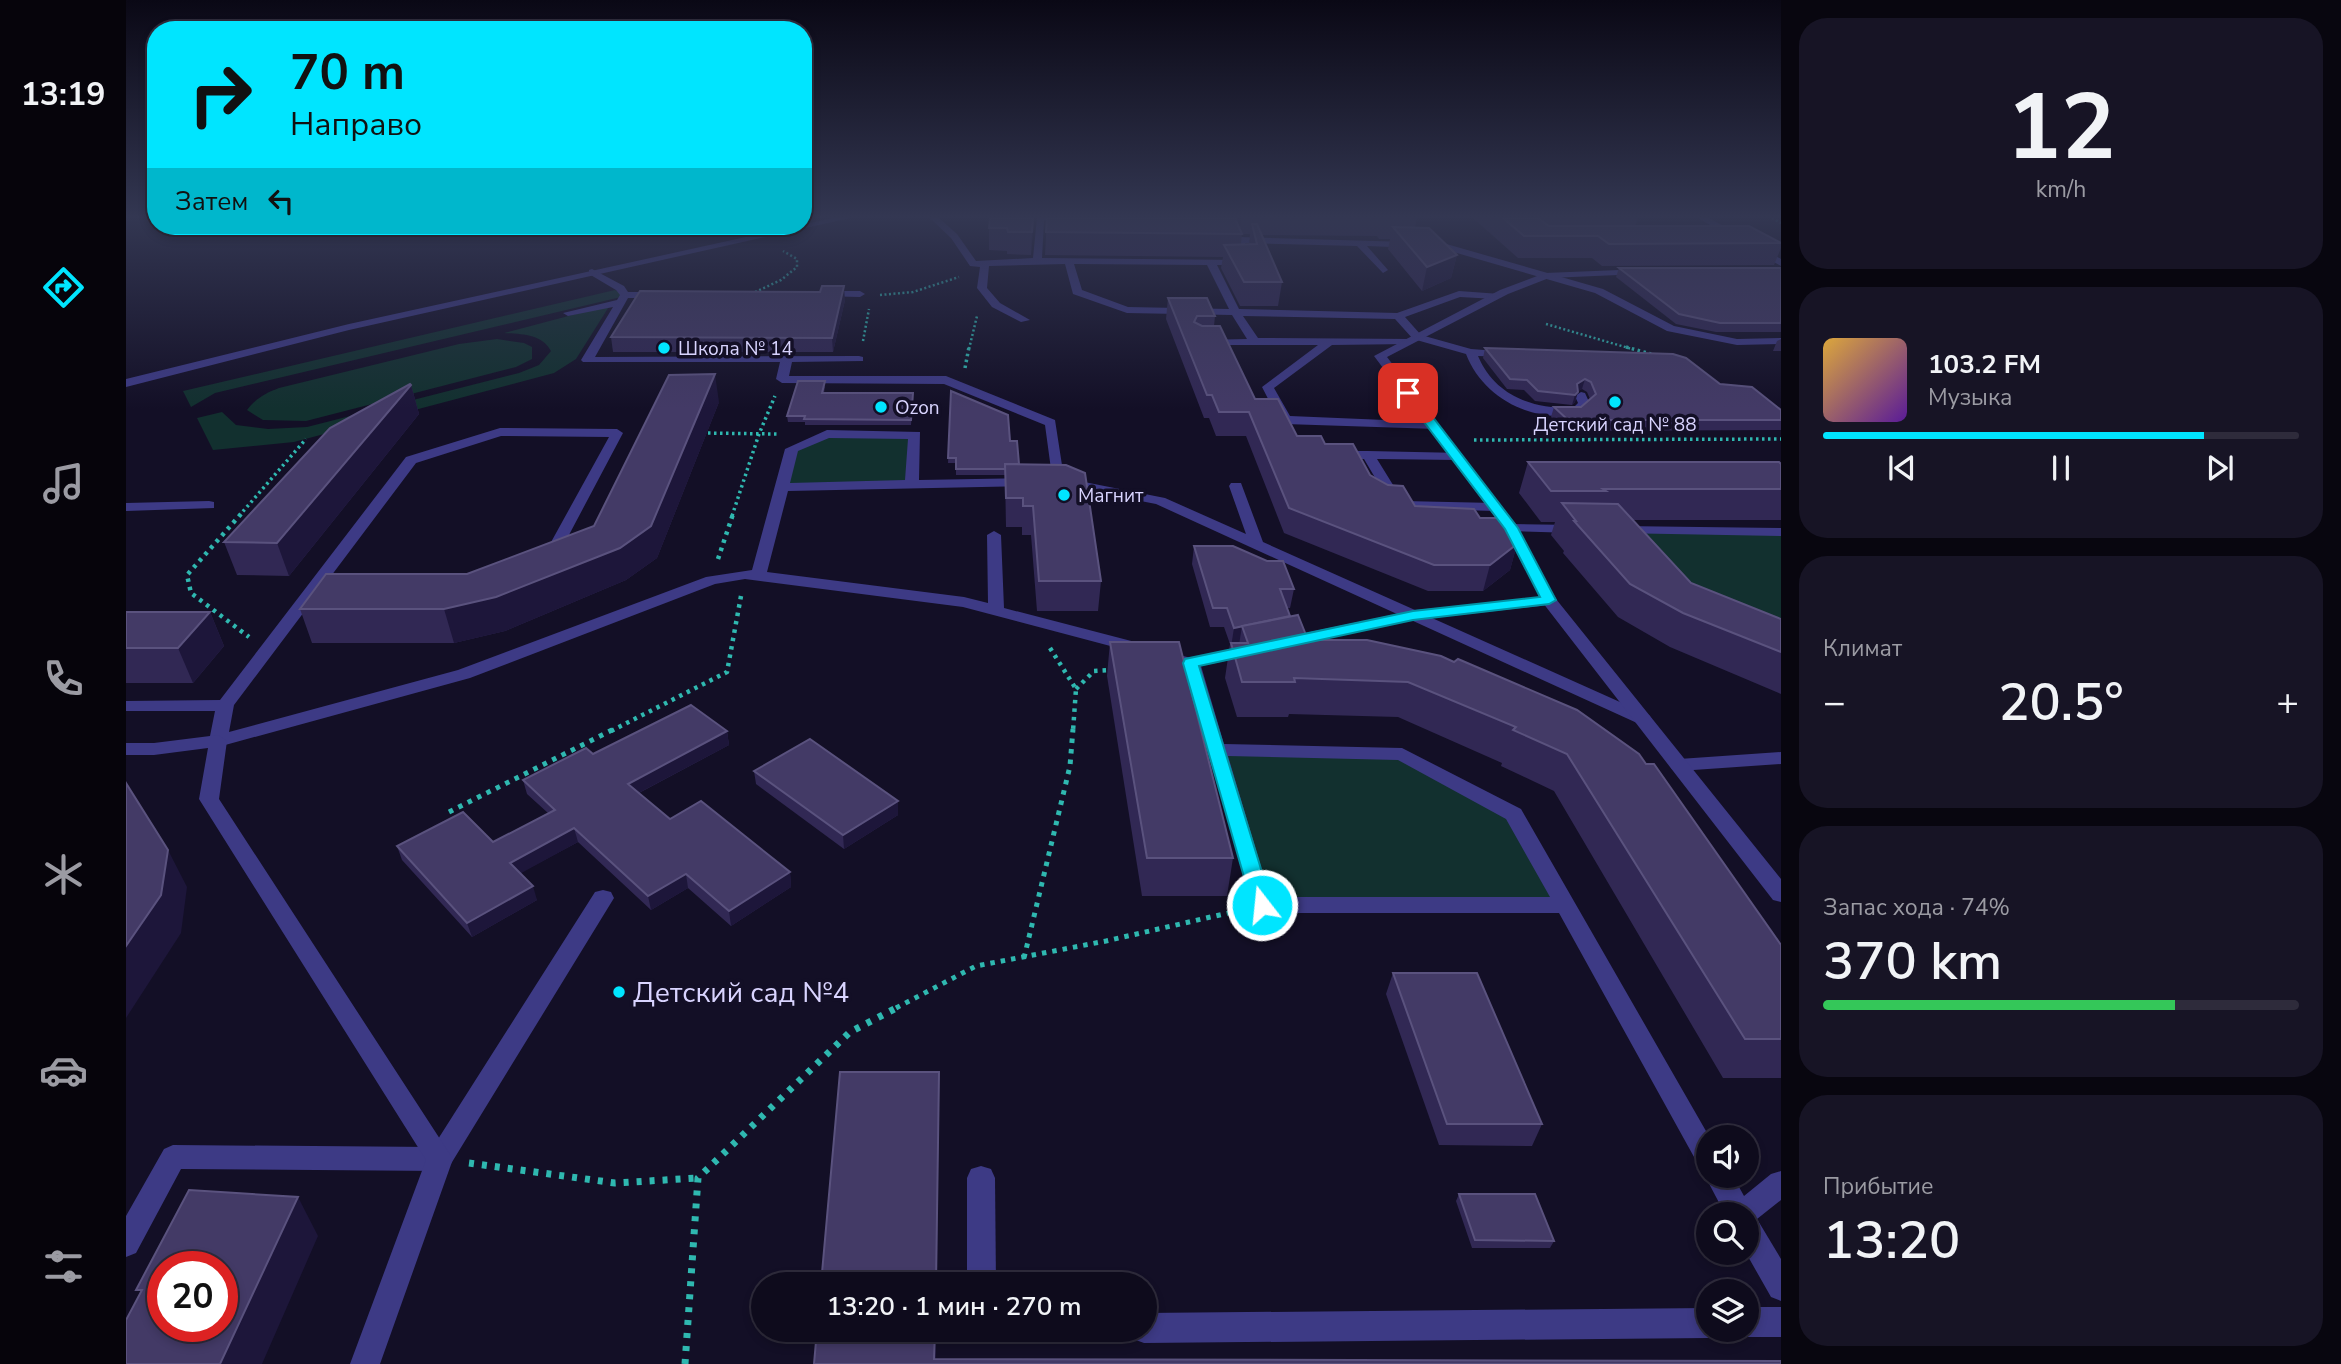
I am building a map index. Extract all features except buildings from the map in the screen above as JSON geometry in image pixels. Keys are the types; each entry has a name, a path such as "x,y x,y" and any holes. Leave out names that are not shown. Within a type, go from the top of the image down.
{"street":[{"path":"126,383 309,337 550,282"},
{"path":"609,282 620,288 623,298 587,360 859,359"},
{"path":"983,282 982,288 996,305 1025,320"},
{"path":"1074,282 1077,292 1127,310 1398,316 1459,294 1496,296"},
{"path":"1220,282 1255,342"},
{"path":"1533,282 1496,296 1380,356 1511,528 1549,600 1781,894"},
{"path":"1567,282 1599,291 1671,329 1737,342 1781,341"},
{"path":"805,294 866,294"},
{"path":"568,313 623,298 667,295"},
{"path":"1398,316 1413,339"},
{"path":"1199,342 1413,339 1458,346 1471,352 1523,354"},
{"path":"1329,342 1268,387 1288,426 1433,426"},
{"path":"1471,352 1474,364 1509,401 1525,409 1541,413 1576,412 1584,404 1581,396"},
{"path":"787,359 782,379 946,380 1051,423 1058,481"},
{"path":"440,1159 209,799 225,705 411,460 500,432 617,433 556,547 532,559"},
{"path":"752,575 784,487 792,449 827,434 915,435 912,482"},
{"path":"1329,455 1457,456"},
{"path":"1368,455 1398,505 1495,507"},
{"path":"784,487 912,482 1058,481 1160,501 1643,719"},
{"path":"1236,486 1257,545"},
{"path":"126,507 209,505"},
{"path":"1511,528 1781,531"},
{"path":"1634,530 1652,548"},
{"path":"994,535 996,610"},
{"path":"126,750 218,741 464,674 711,580 752,575 964,602 1191,663 1413,615 1549,600"},
{"path":"313,590 339,588"},
{"path":"1191,663 1262,905 1566,905"},
{"path":"126,706 225,705"},
{"path":"1216,750 1402,754 1514,814 1696,1137"},
{"path":"1679,765 1781,758"},
{"path":"365,1364 440,1159 603,898"},
{"path":"126,1244 173,1157 440,1159"},
{"path":"981,1178 982,1272"},
{"path":"1756,1202 1781,1183"},
{"path":"1759,1249 1781,1287"},
{"path":"1759,1322 1781,1322"},
{"path":"1157,1328 1696,1323"}],"path":[{"path":"750,294 777,282"},
{"path":"859,359 866,294 913,292 942,282"},
{"path":"961,386 974,321 982,310 996,305"},
{"path":"1546,324 1655,356"},
{"path":"711,580 759,434 782,379"},
{"path":"694,433 779,434"},
{"path":"267,650 191,593 187,575 306,439"},
{"path":"1443,440 1781,439"},
{"path":"449,812 727,672 752,575"},
{"path":"1024,958 1070,766 1076,689 1032,620"},
{"path":"440,1159 615,1183 698,1178 850,1032 976,966 1024,958 1262,905"},
{"path":"685,1364 698,1178"}],"green space":[{"path":"615,290 621,293 621,297 215,393 191,407 183,391"},
{"path":"610,305 576,359 554,373 294,442 213,450 197,418 222,412 236,425 268,429 307,427 519,373 539,365 551,351 537,338 504,333"},
{"path":"497,339 524,343 532,347 532,359 516,367 306,421 263,420 247,410 262,396 279,388 459,344"},
{"path":"827,434 915,435 912,482 784,487 792,449"},
{"path":"1635,530 1781,532 1781,638 1712,613"},
{"path":"1216,750 1402,754 1514,814 1565,905 1262,905"}],"place":[{"name":"Школа № 14","path":"664,348"},
{"name":"Детский сад № 88","path":"1615,402"},
{"name":"Ozon","path":"881,407"},
{"name":"Магнит","path":"1064,495"},
{"name":"Детский сад №4","path":"619,992"}],"route":[{"path":"1262,905 1191,663 1413,615 1549,600 1511,528 1408,393"}]}
